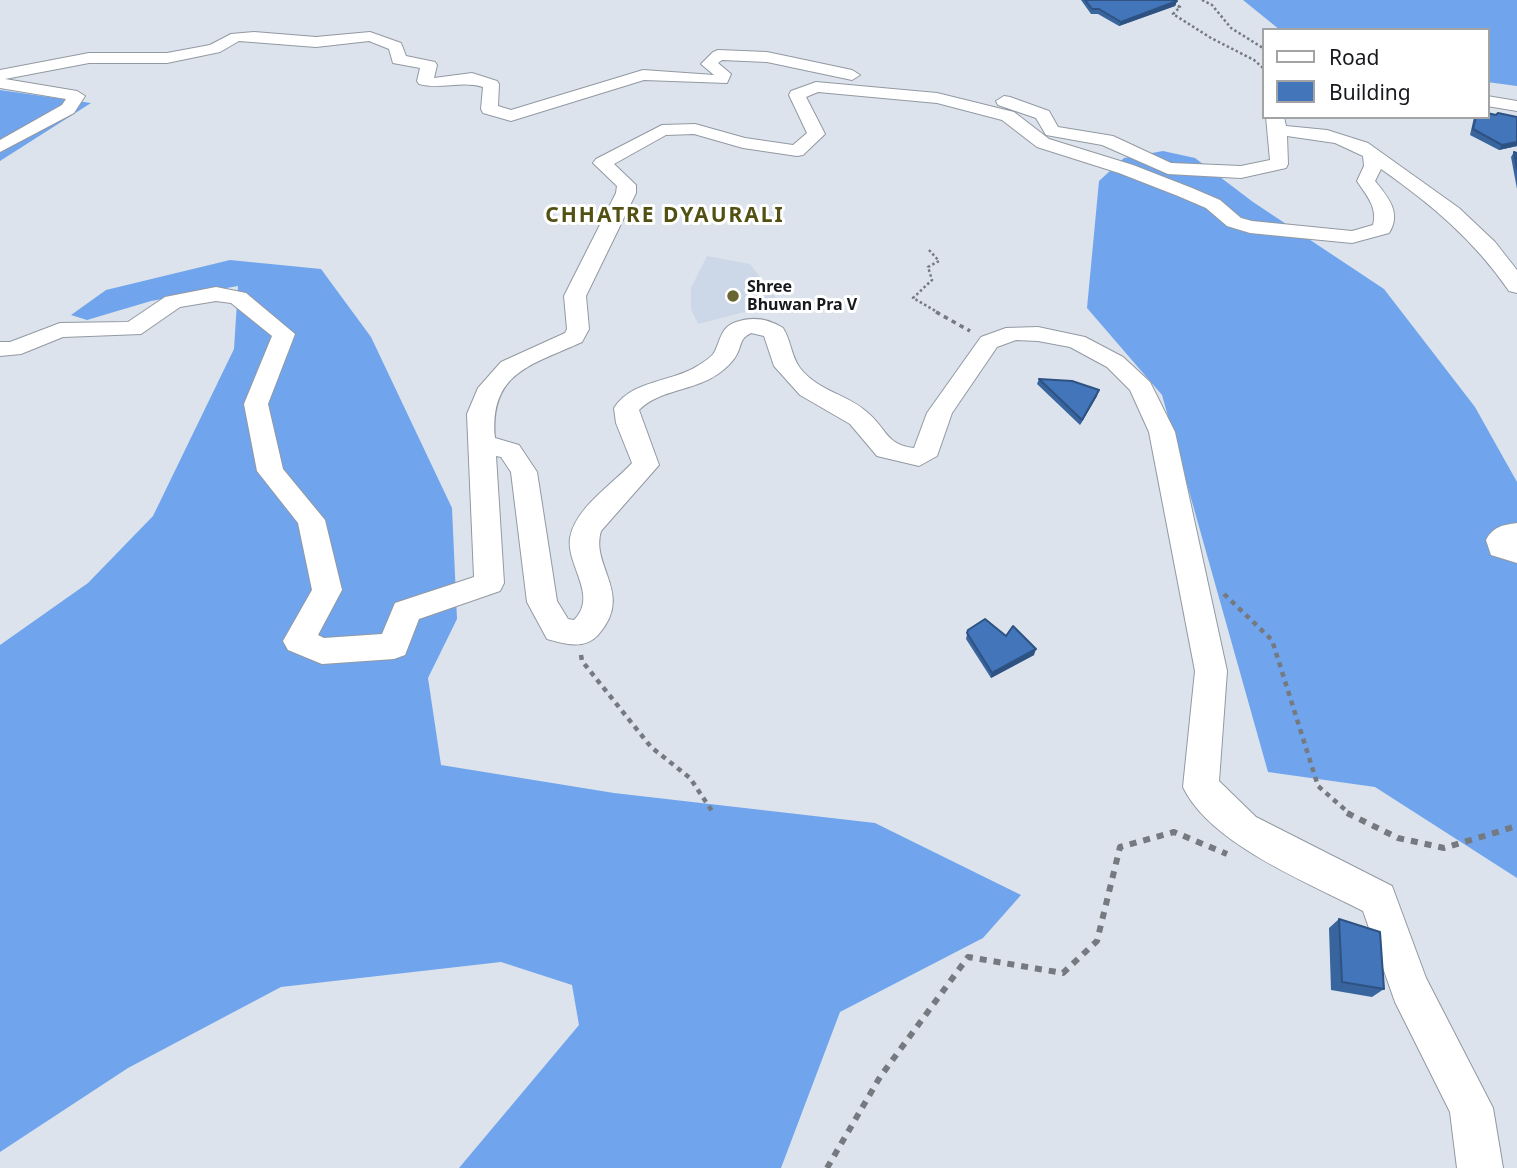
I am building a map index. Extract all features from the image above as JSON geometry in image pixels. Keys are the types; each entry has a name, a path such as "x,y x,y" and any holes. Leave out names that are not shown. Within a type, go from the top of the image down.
{"street":[{"path":"0,75 89,58 167,58 215,49 236,37 254,36 316,42 370,37 396,46 399,60 429,65 425,81 434,83 472,78 491,84 489,109 511,116 643,75 721,80 723,74 709,64 718,55 767,57 850,75 966,87 1043,115 1052,131 1107,140 1168,168 1241,172 1279,164 1276,124 1342,138 1360,145 1436,198 1501,258 1517,286"},
{"path":"0,83 77,96 68,109 0,147"},
{"path":"0,349 13,349 60,330 133,329 173,302 216,294 237,298 284,334 257,404 270,471 311,520 327,590 299,641 322,651 394,646 406,611 489,583 480,414 491,388 509,367 574,337 578,329 575,296 626,193 627,185 602,163 662,130 695,129 743,143 797,150 816,134 797,95 816,87 937,97 1008,116 1043,143 1126,169 1185,192 1213,204 1234,222 1267,229 1352,237 1382,229 1387,219 1385,205 1366,181 1373,166 1372,154"},
{"path":"1489,102 1517,106"},
{"path":"482,443 510,452 524,472 542,601 558,629 580,633 594,622 600,604 584,539 592,521 646,466 643,452 627,420 626,408 635,397 688,382 727,354 729,340 740,328 753,324 766,326 775,332 779,357 791,375 826,401 858,417 882,450 919,457 928,450 940,413 989,342 1014,333 1038,334 1077,342 1115,362 1141,387 1162,432 1211,671 1201,787 1243,829 1378,899 1409,988 1471,1108 1480,1168"},
{"path":"1517,533 1505,535 1500,540 1501,548 1517,552"}],"path":[{"path":"1164,0 1180,7 1173,14 1262,67"},
{"path":"1202,0 1212,5 1231,28 1262,47"},
{"path":"929,250 939,261 928,267 932,280 913,298 989,342"},
{"path":"1188,559 1272,640 1318,786 1347,813 1398,838 1444,848 1517,825"},
{"path":"580,633 582,661 651,747 690,778 712,811"},
{"path":"827,1168 880,1077 968,957 1063,973 1097,941 1120,847 1174,832 1233,856 1243,829"}],"shaded area":[{"path":"1243,0 1517,0 1517,86 1489,82 1489,28 1278,28"},
{"path":"0,90 91,103 0,161"},
{"path":"1163,151 1195,158 1253,202 1384,289 1475,407 1517,482 1517,878 1375,787 1268,772 1162,395 1087,308 1099,181 1124,158"},
{"name":"Shree Bhuwan Pra V","path":"707,256 750,264 780,303 698,324 691,309 691,288"},
{"path":"230,260 321,269 371,337 452,508 457,619 428,678 441,765 614,793 875,823 1021,895 983,938 840,1012 781,1168 459,1168 579,1025 572,985 501,962 281,987 128,1068 0,1152 0,645 88,583 153,516 234,349 238,286 151,301 87,320 71,315 106,290"}],"building":[{"path":"1085,0 1177,1 1121,22 1099,9 1092,9"},
{"path":"1489,113 1517,117 1517,142 1502,145 1473,129 1476,119 1489,119"},
{"path":"1039,379 1072,381 1099,390 1082,420"},
{"path":"985,619 1006,636 1013,626 1036,649 992,673 967,633"},
{"path":"1339,919 1380,932 1384,989 1342,982"}],"place":[{"name":"Shree Bhuwan Pra V","path":"733,296"}],"district":[{"name":"CHHATRE DYAURALI","path":"665,216"}]}
